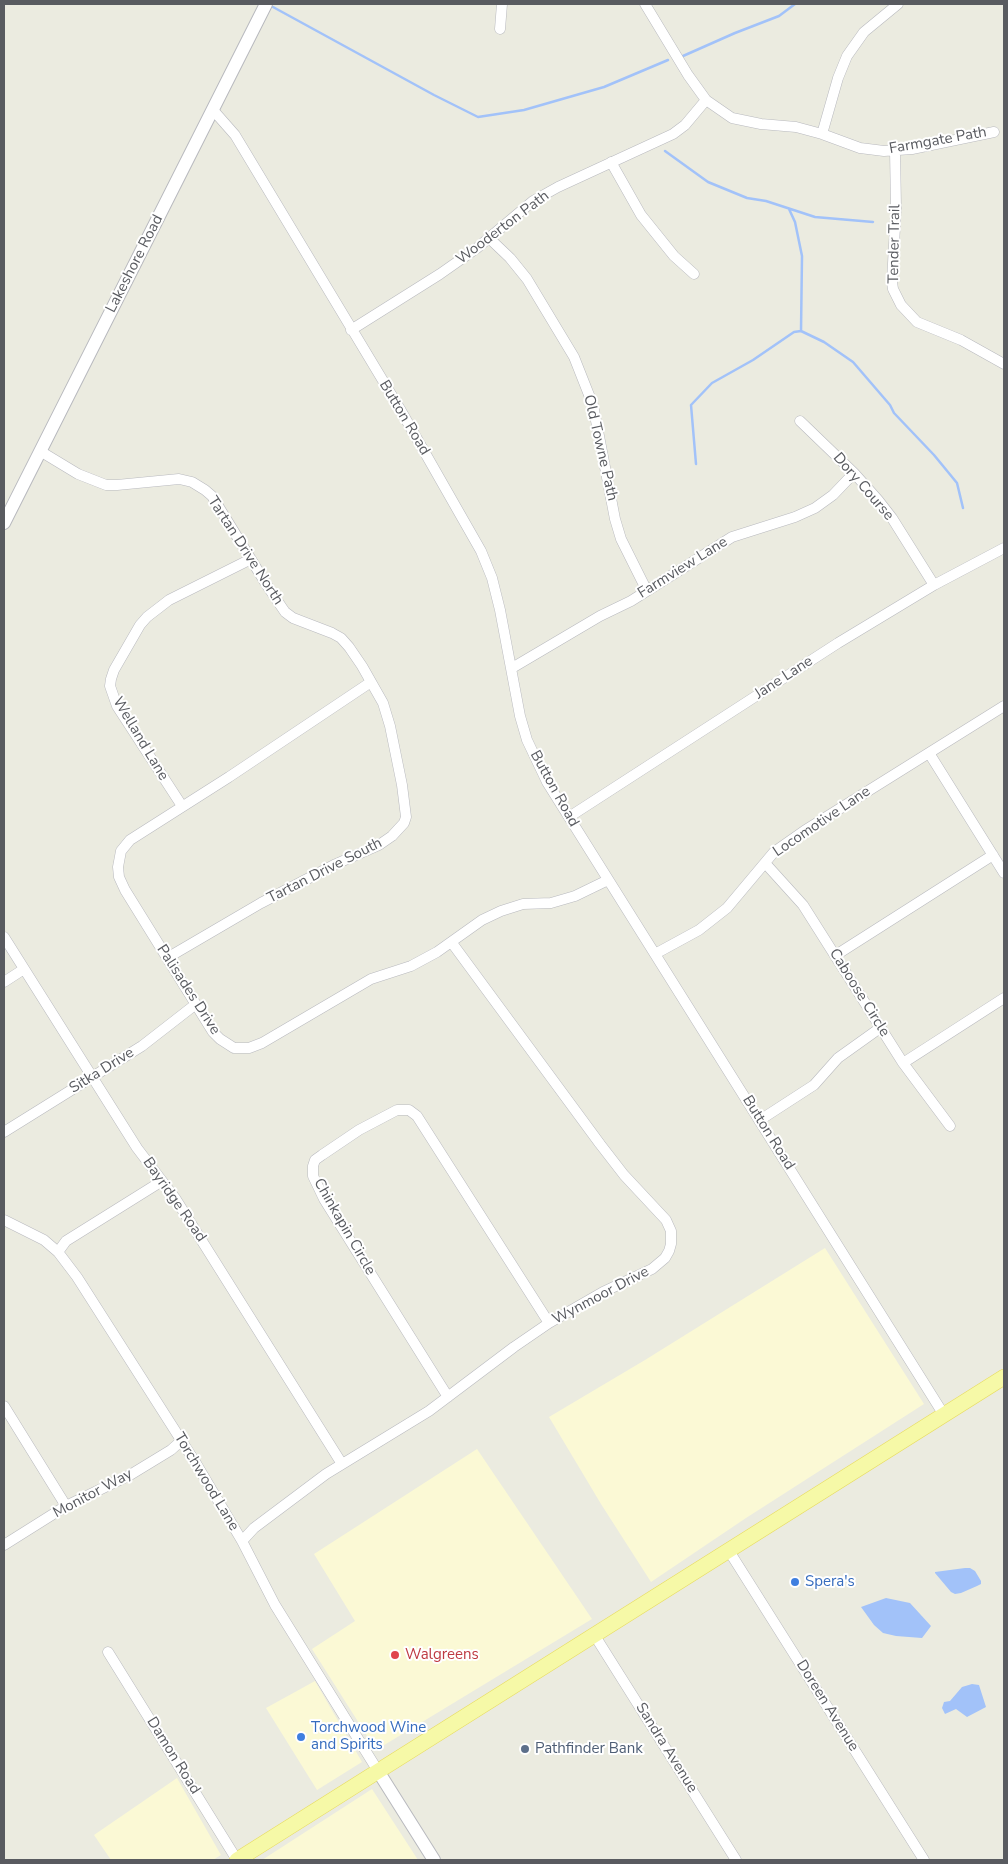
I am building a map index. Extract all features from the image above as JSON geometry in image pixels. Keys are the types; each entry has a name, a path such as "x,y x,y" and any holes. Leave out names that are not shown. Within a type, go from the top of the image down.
{"main road":[{"path":"237,1860 1004,1377"}],"street":[{"name":"Lakeshore Road","path":"5,518 266,4"},
{"path":"500,29 502,4"},
{"name":"Farmgate Path","path":"646,4 688,75 706,100 732,118 761,124 796,127 860,148 884,151 912,149 994,132"},
{"path":"822,134 846,56 864,32 898,4"},
{"name":"Wooderton Path","path":"352,330 440,274 489,238 533,201 610,162 673,134 700,110 706,100"},
{"name":"Button Road","path":"213,110 235,135 352,330 460,514 480,552 492,578 500,610 520,716 528,740 547,782 944,1415"},
{"name":"Tender Trail","path":"895,150 896,208 892,282 901,305 917,322 961,340 1004,364"},
{"path":"610,162 641,215 674,256 694,274"},
{"name":"Old Towne Path","path":"489,238 510,258 527,279 574,357 592,405 621,539 647,591"},
{"name":"Dory Course","path":"800,421 854,473 892,518 934,585"},
{"name":"Tartan Drive North","path":"40,451 78,474 106,485 117,486 169,479 192,482 205,490 212,496 285,612 293,618 341,638 372,682"},
{"name":"Farmview Lane","path":"512,668 600,616 631,601 732,537 795,517 815,508 833,495 854,473"},
{"name":"Jane Lane","path":"569,817 838,643 934,585 1004,548"},
{"name":"Welland Lane","path":"182,806 117,706 112,696 111,679 114,670 146,616 169,600 250,559"},
{"name":"Palisades Drive","path":"372,682 130,840 121,851 118,867 119,877 125,890 220,1039 234,1048 249,1048 262,1043 371,979 411,966 452,942 482,920 501,911 523,904 551,903 576,896 608,880"},
{"name":"Tartan Drive South","path":"167,958 260,903 336,864 379,845 392,836 404,823 406,808 390,726 383,703 372,682"},
{"name":"Locomotive Lane","path":"655,954 699,930 727,908 774,852 804,831 1004,706"},
{"path":"929,752 1004,873"},
{"path":"836,955 993,855"},
{"name":"Caboose Circle","path":"765,862 803,905 902,1063 950,1126"},
{"name":"Bayridge Road","path":"4,937 137,1148 175,1198 342,1464"},
{"name":"Wynmoor Drive","path":"242,1541 254,1528 326,1474 448,1398 514,1347 549,1323 603,1292 652,1270 665,1258 669,1251 671,1231 660,1211 624,1174 600,1144 452,942"},
{"path":"4,982 24,969"},
{"path":"902,1063 1004,998"},
{"name":"Sitka Drive","path":"4,1132 91,1076 142,1046 196,1004"},
{"path":"760,1120 814,1085 838,1058 880,1028"},
{"name":"Chinkapin Circle","path":"448,1398 324,1199 313,1176 313,1166 322,1155 360,1130 397,1110 409,1110 417,1116 549,1323"},
{"path":"58,1252 66,1241 162,1181"},
{"name":"Torchwood Lane","path":"4,1220 44,1240 58,1252 77,1277 242,1541 275,1606 378,1771"},
{"path":"4,1406 66,1506"},
{"name":"Monitor Way","path":"4,1545 66,1506 130,1475 171,1450 181,1441"},
{"name":"Doreen Avenue","path":"729,1551 924,1860"},
{"name":"Sandra Avenue","path":"595,1636 736,1860"},
{"name":"Damon Road","path":"108,1652 237,1860"},
{"path":"378,1771 434,1860"}],"shaded area":[{"path":"825,1248 924,1404 746,1518 651,1582 601,1504 549,1417 645,1360"},
{"path":"477,1449 592,1619 376,1750 312,1649 355,1621 314,1554"},
{"path":"315,1681 362,1762 317,1790 266,1708"},
{"path":"177,1778 221,1855 213,1860 111,1860 94,1835"},
{"path":"372,1789 418,1860 262,1860"}],"water":[{"path":"965,1568 975,1571 981,1584 955,1594 951,1592 935,1573 935,1572"},
{"path":"886,1598 910,1603 931,1626 922,1638 883,1633 874,1625 861,1607"},
{"path":"972,1684 979,1685 986,1707 967,1717 956,1709 945,1714 942,1708 944,1702 950,1701 962,1687"}],"waterway":[{"path":"683,56 779,16 795,4"},
{"path":"273,7 478,117 524,110 604,87 668,60"},
{"path":"665,151 708,182 747,198 766,201 815,217 873,222"},
{"path":"789,209 795,222 802,256 801,331"},
{"path":"696,464 691,405 712,383 753,360 794,332 801,331 824,342 853,362 890,405 894,413 934,455 957,483 963,508"}],"place":[{"name":"Spera's","path":"795,1582"},
{"name":"Walgreens","path":"395,1655"},
{"name":"Torchwood Wine and Spirits","path":"301,1737"},
{"name":"Pathfinder Bank","path":"525,1749"}]}
